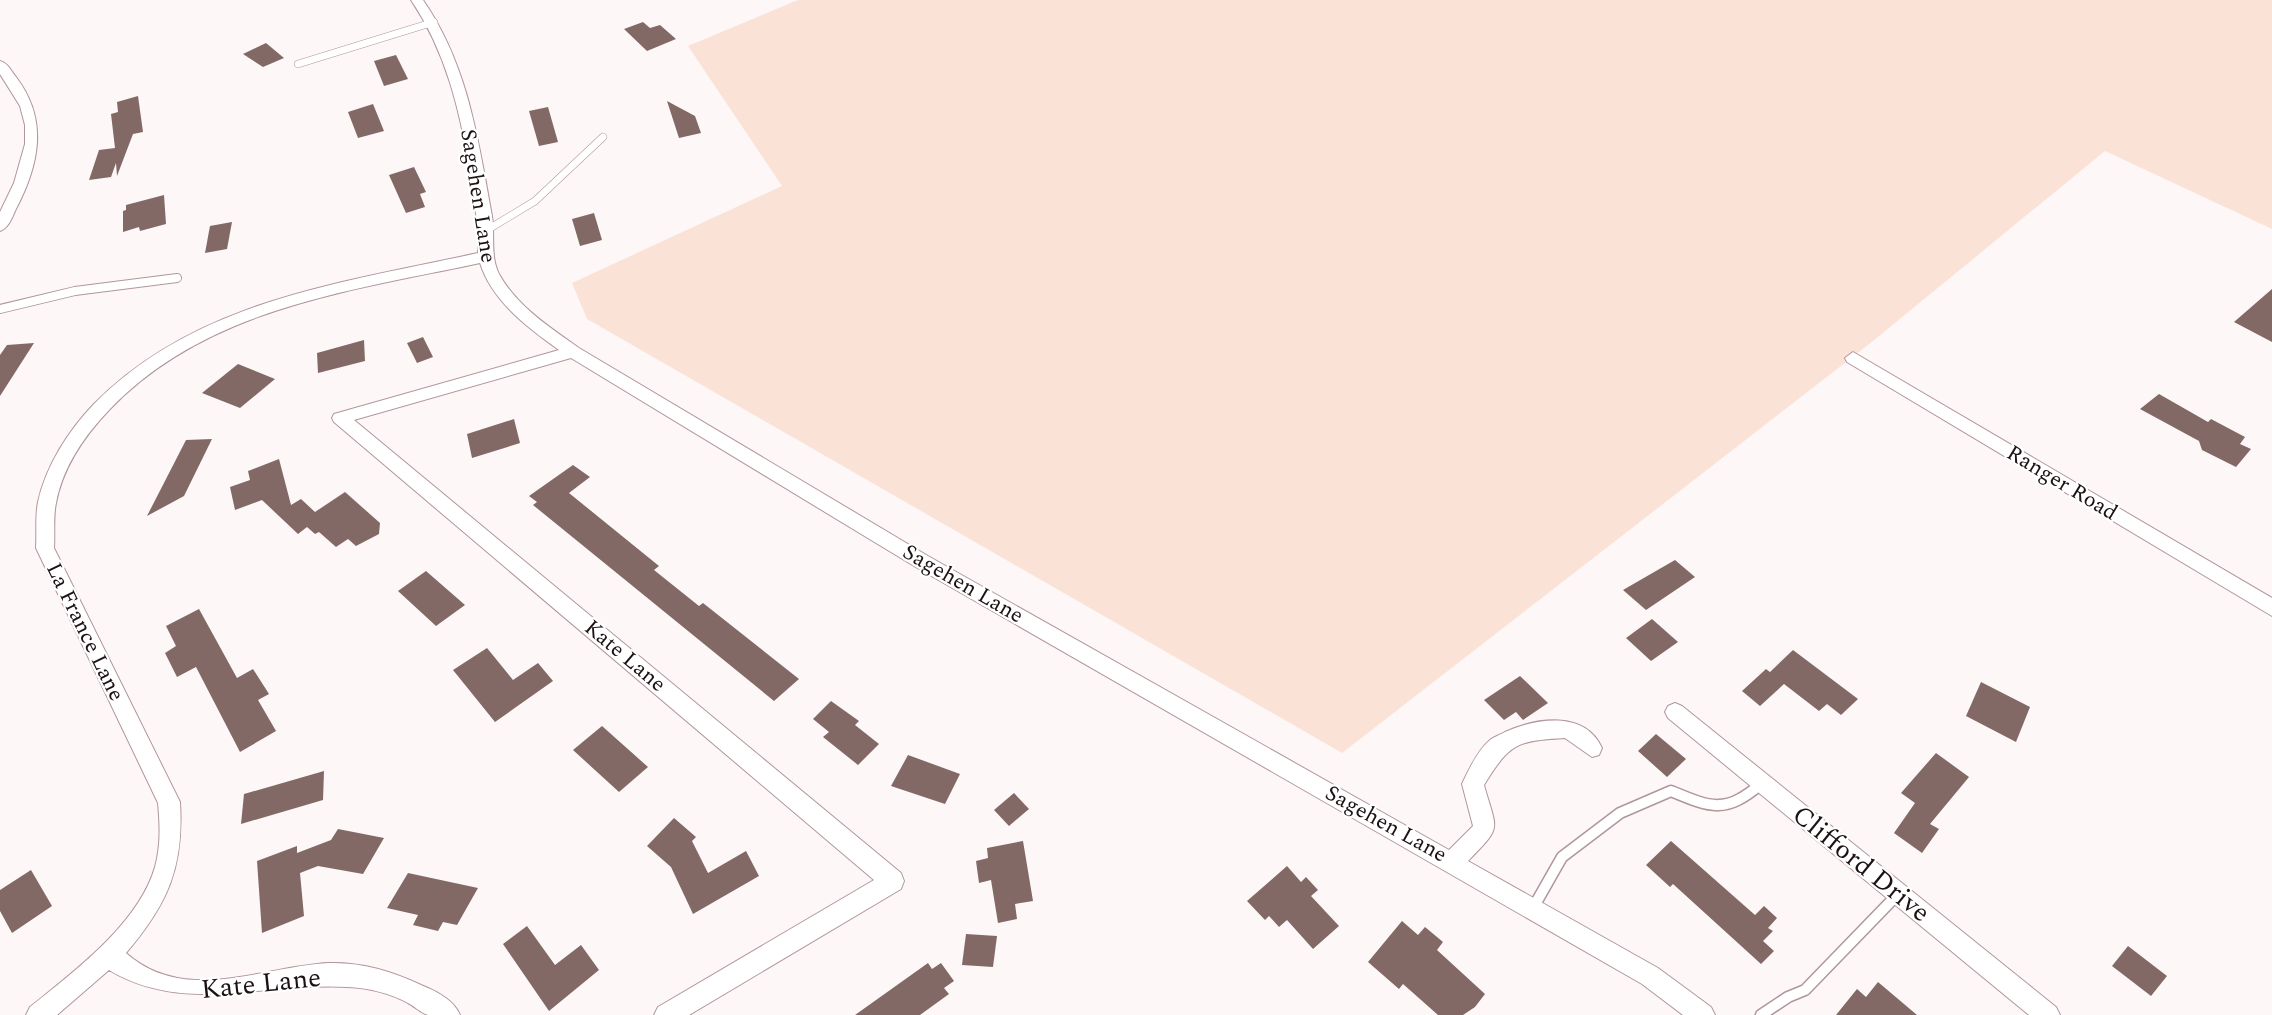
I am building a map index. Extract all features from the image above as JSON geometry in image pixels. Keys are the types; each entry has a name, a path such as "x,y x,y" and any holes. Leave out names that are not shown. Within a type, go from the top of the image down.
{"street":[{"name":"Sagehen Lane","path":"417,0 434,22 455,74 487,230 484,257 504,295 529,319 573,352 921,561 1453,861 1650,976 1703,1015"},
{"path":"0,65 18,87 27,104 32,125 32,148 25,175 0,226"},
{"name":"La France Lane","path":"38,1015 87,977 110,955 144,912 160,882 170,852 173,823 169,802 45,548 42,523 46,496 56,470 73,440 115,393 174,349 208,330 282,301 484,257"},
{"name":"Kate Lane","path":"573,352 340,418 893,880 666,1015"},
{"name":"Ranger Road","path":"1853,358 2272,609"},
{"name":"Clifford Drive","path":"1675,712 2048,1015"},
{"path":"1453,861 1485,829 1473,784 1496,747 1529,731 1569,729 1592,748"},
{"name":"Kate Lane","path":"110,955 135,975 165,987 202,993 245,991 312,977 352,976 389,982 424,996 448,1015"}],"lane":[{"path":"298,64 434,22"},
{"path":"487,230 509,221 569,170 603,137"},
{"path":"0,309 75,291 177,278"},
{"path":"1533,908 1562,857 1620,813 1671,791 1719,809 1741,802 1761,784"},
{"path":"1761,1015 1788,997 1805,990 1898,894"}],"shaded area":[{"path":"798,0 2272,0 2272,229 2105,151 1868,345 1342,753 587,319 572,283 782,186 688,46"}],"building":[{"path":"643,22 650,28 660,25 676,39 647,51 624,29"},
{"path":"266,43 284,58 263,67 243,54"},
{"path":"396,55 408,79 384,86 374,61"},
{"path":"138,96 143,132 133,134 117,176 116,163 111,177 89,180 99,150 115,148 111,114 118,112 117,102"},
{"path":"667,101 695,116 701,133 679,138"},
{"path":"373,104 384,131 358,138 348,112"},
{"path":"548,107 558,142 539,146 529,111"},
{"path":"414,167 426,192 420,194 425,207 406,213 389,175"},
{"path":"164,195 166,224 140,231 139,227 123,232 123,211 126,210 126,205"},
{"path":"594,213 602,240 580,246 572,219"},
{"path":"232,222 227,249 205,253 210,226"},
{"path":"2272,289 2272,342 2234,322"},
{"path":"423,337 433,357 417,363 407,343"},
{"path":"364,340 365,361 318,373 317,353"},
{"path":"34,343 0,396 0,355 7,345"},
{"path":"238,364 275,379 240,408 202,393"},
{"path":"2159,394 2208,422 2211,419 2245,437 2240,444 2251,449 2236,467 2202,450 2199,441 2140,409"},
{"path":"514,419 520,443 472,458 467,434"},
{"path":"212,439 184,496 147,516 186,440"},
{"path":"279,459 291,505 301,499 315,512 345,492 380,523 379,534 356,546 348,539 336,547 319,532 315,534 307,527 298,534 262,500 235,510 230,487 250,480 248,471"},
{"path":"573,465 590,477 569,493 659,566 654,570 699,606 703,603 799,679 774,701 533,505 537,502 529,496"},
{"path":"1675,560 1695,577 1646,610 1623,590"},
{"path":"426,571 465,605 436,626 398,591"},
{"path":"199,609 237,678 253,669 269,694 258,700 276,731 240,752 196,667 177,677 165,653 176,646 166,626"},
{"path":"1652,619 1678,642 1651,661 1626,638"},
{"path":"487,648 513,680 538,663 553,681 495,722 453,670"},
{"path":"1793,650 1858,699 1841,715 1827,704 1819,711 1784,684 1760,706 1742,691 1766,669 1770,672"},
{"path":"1520,676 1548,703 1523,720 1516,712 1504,720 1484,700"},
{"path":"1981,682 2030,707 2016,742 1966,716"},
{"path":"831,701 859,721 855,725 879,744 858,765 823,737 829,732 813,719"},
{"path":"602,726 648,767 619,792 573,750"},
{"path":"1656,734 1686,759 1667,777 1638,751"},
{"path":"1936,753 1969,777 1930,824 1939,829 1922,853 1894,833 1915,803 1901,793"},
{"path":"908,755 960,774 945,804 891,786"},
{"path":"324,771 323,800 241,824 244,794"},
{"path":"1014,793 1029,809 1009,826 994,810"},
{"path":"674,818 696,837 692,841 708,873 746,851 759,876 693,914 671,867 647,846"},
{"path":"338,829 384,838 363,874 318,866 300,873 304,916 262,933 257,861 297,846 297,853 331,840"},
{"path":"1023,841 1033,901 1015,904 1017,919 998,923 991,880 979,883 976,861 988,858 987,848"},
{"path":"1671,841 1755,915 1764,906 1777,918 1768,928 1773,931 1763,941 1774,951 1761,964 1673,884 1670,887 1646,865"},
{"path":"1287,866 1301,882 1306,877 1318,890 1311,896 1339,926 1313,949 1287,920 1279,927 1269,916 1265,920 1247,901"},
{"path":"31,870 52,906 12,933 0,911 0,890"},
{"path":"408,873 478,888 457,925 443,922 438,931 413,925 418,915 387,908"},
{"path":"1402,921 1418,935 1425,927 1443,942 1437,950 1485,994 1475,1007 1463,1015 1438,1015 1403,984 1399,989 1368,962"},
{"path":"527,926 555,965 581,945 599,970 549,1011 503,944"},
{"path":"966,934 997,936 993,967 962,965"},
{"path":"2128,946 2167,976 2151,996 2112,966"},
{"path":"928,963 932,969 941,963 954,981 944,988 949,994 920,1015 855,1015"},
{"path":"1878,982 1917,1015 1836,1015 1857,989 1866,997"}]}
